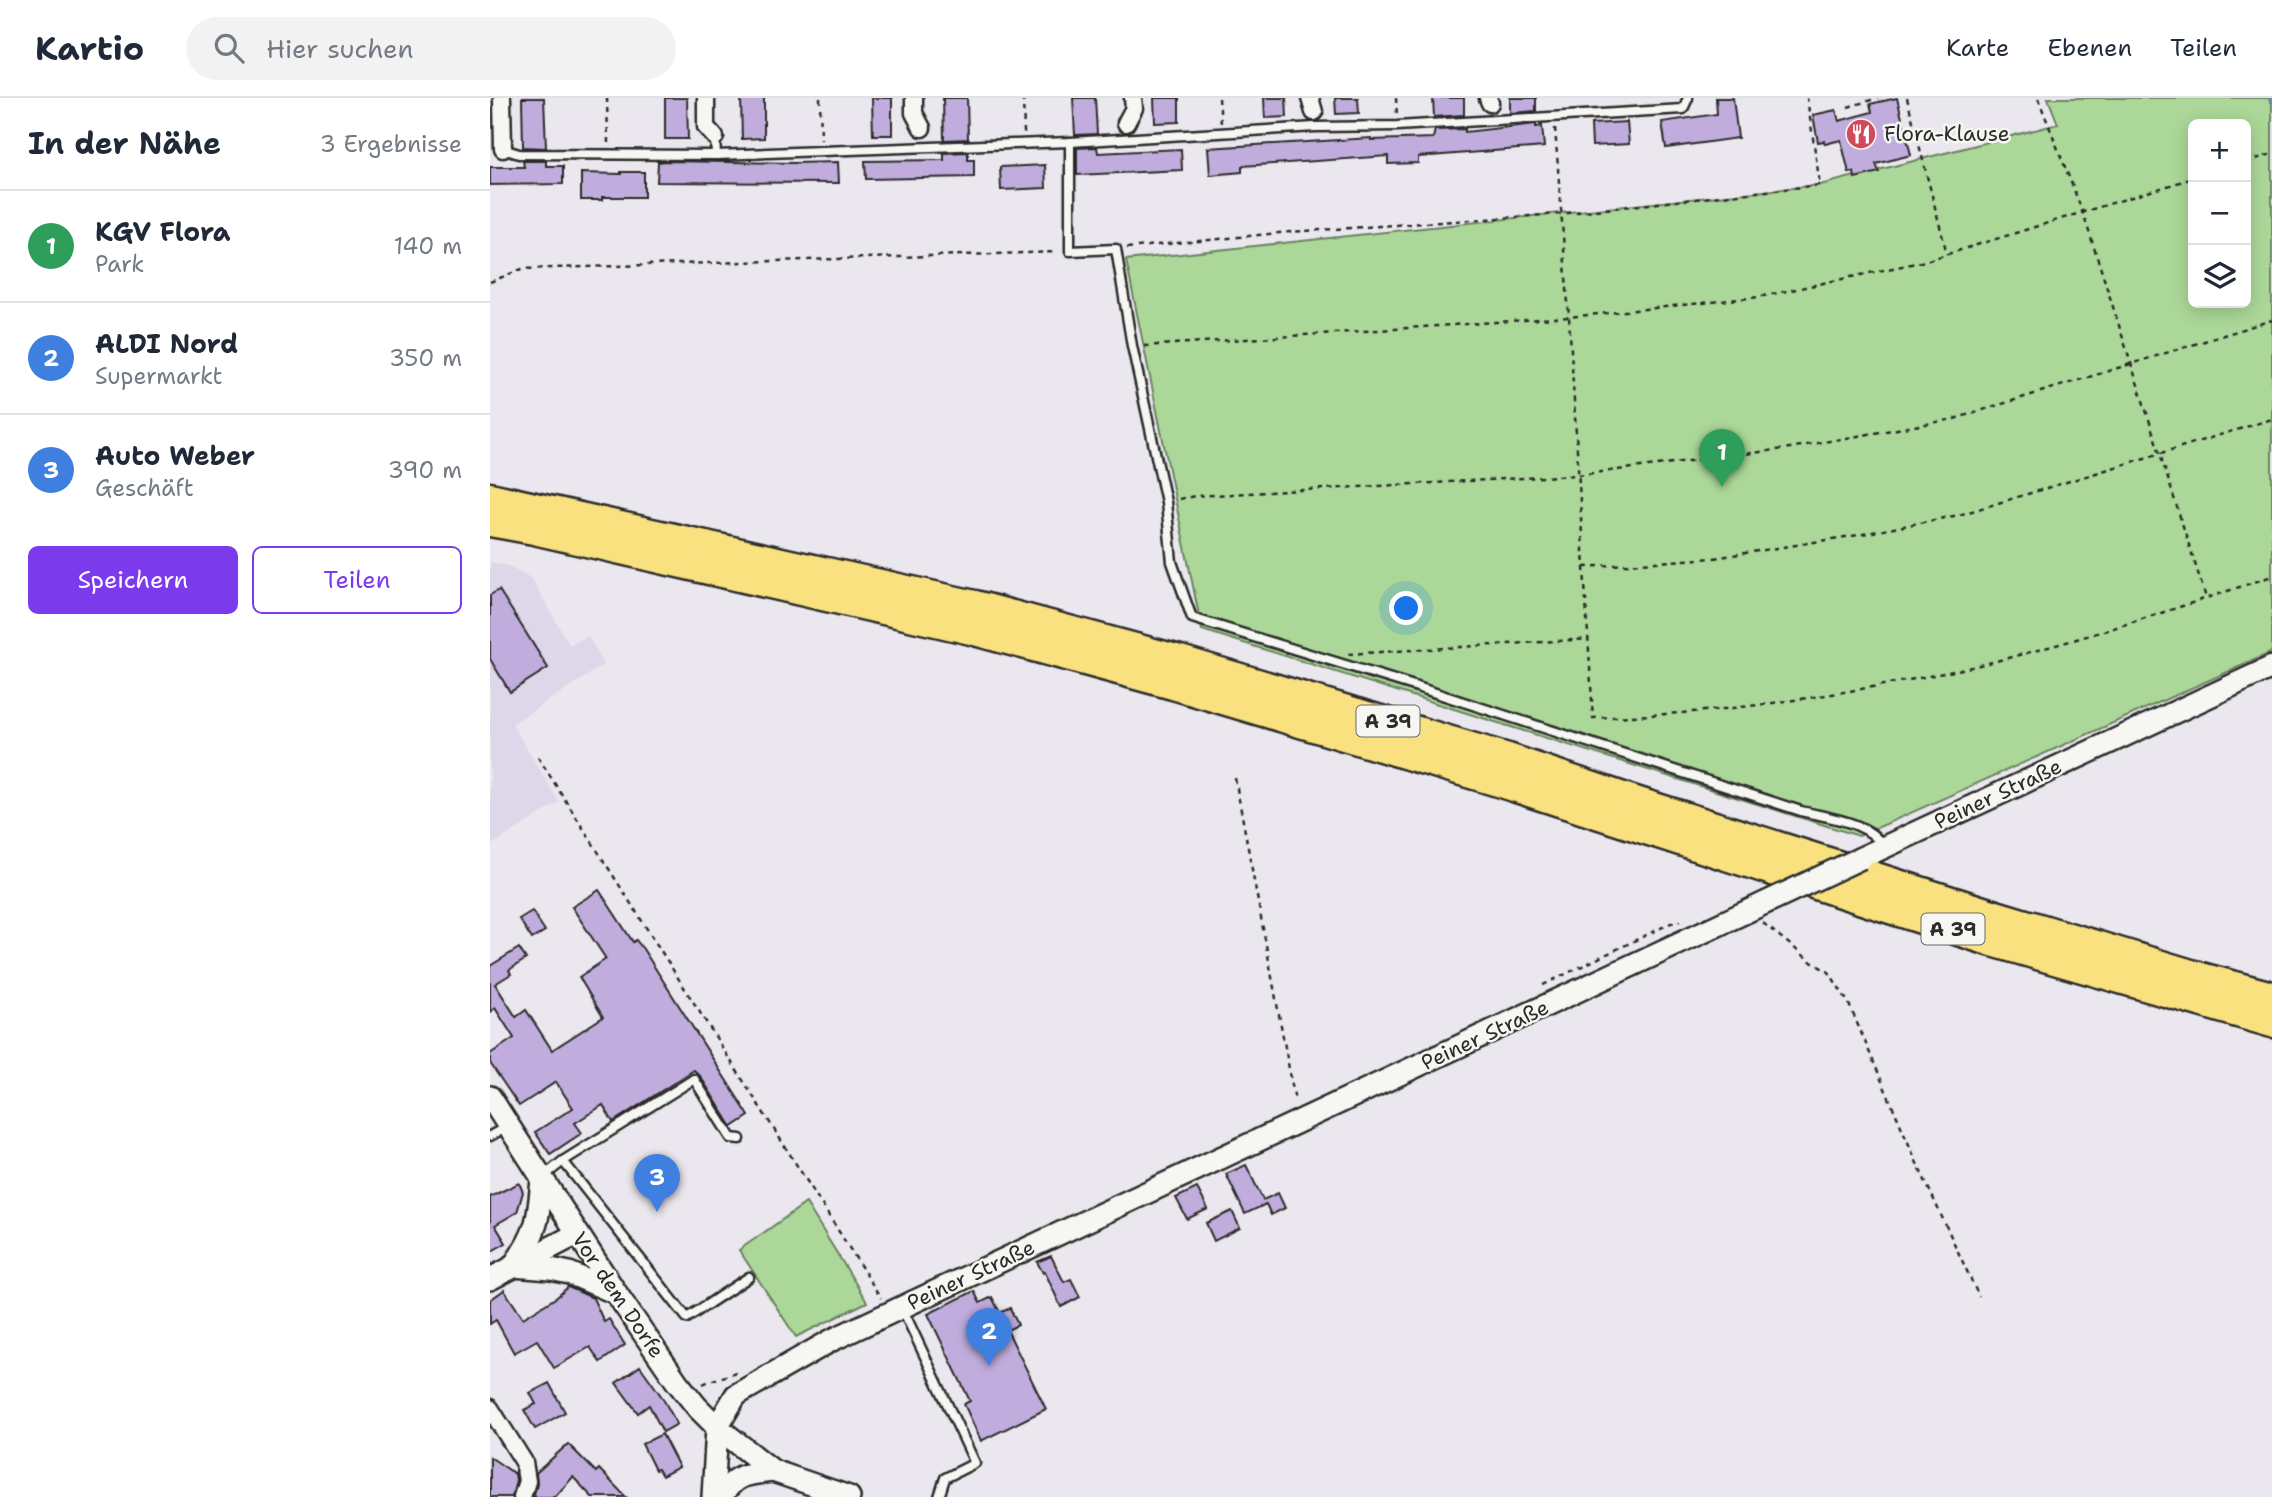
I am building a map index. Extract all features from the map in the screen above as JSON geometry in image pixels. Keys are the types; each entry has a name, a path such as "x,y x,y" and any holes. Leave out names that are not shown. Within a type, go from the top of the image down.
{"highway":[{"name":"A 39","path":"490,497 975,604 1180,660 1508,758 1996,915 2272,996"},
{"name":"A 39","path":"490,522 971,630 1186,689 1498,782 1989,941 2272,1023"}],"street":[{"path":"502,98 503,149"},
{"path":"706,98 706,127 715,137"},
{"path":"914,98 914,113 922,128"},
{"path":"1127,131 1134,108 1133,98"},
{"name":"Peiner Straße","path":"717,1427 736,1395 832,1340 2272,667"},
{"name":"Vor dem Dorfe","path":"490,1097 499,1131 542,1178 677,1382 717,1427 773,1471"},
{"path":"513,1266 527,1247 539,1217 542,1178"},
{"path":"490,1279 577,1234"},
{"path":"513,1266 569,1273 616,1293"},
{"path":"490,1408 524,1462 527,1481 522,1497"},
{"path":"713,1497 717,1427"},
{"path":"721,1497 734,1480 743,1474 773,1471 849,1497"}],"lane":[{"path":"503,149 519,154 716,155 1070,142 1127,131 1222,133 1313,112 1398,126 1683,109 1688,98"},
{"path":"1489,101 1490,121"},
{"path":"922,128 923,146"},
{"path":"715,137 716,155"},
{"path":"1070,142 1070,251 1116,250 1132,346 1166,502 1172,562 1192,618 1801,811 1865,828 1877,835 1884,847"},
{"path":"542,1178 563,1161 694,1079 731,1138 740,1139"},
{"path":"563,1161 687,1318 749,1277"},
{"path":"895,1310 975,1463 945,1478 939,1497"}],"path":[{"path":"607,98 608,153"},
{"path":"820,98 821,150"},
{"path":"1023,98 1024,143"},
{"path":"1219,98 1222,133"},
{"path":"1396,98 1398,126"},
{"path":"1116,250 1290,232 1560,214 1821,185 1807,98"},
{"path":"1848,107 1878,98"},
{"path":"1906,98 1947,254"},
{"path":"2038,98 2082,214 2206,598"},
{"path":"1555,118 1593,718 1715,710 1887,684 2049,647 2272,576"},
{"path":"2251,160 2272,154"},
{"path":"1132,346 1569,317 1759,297 1925,261 2188,180"},
{"path":"490,282 522,269 1070,251"},
{"path":"1166,502 1195,496 1578,475 1784,449 1954,419 2272,320"},
{"path":"1584,568 1714,558 1870,533 1959,515 2272,419"},
{"path":"1338,664 1351,652 1588,639"},
{"path":"538,757 875,1286 895,1310"},
{"path":"1235,778 1299,1121"},
{"path":"1757,907 1813,964 1829,972 1839,985 1979,1297"}],"shaded area":[{"path":"490,562 509,566 532,579 569,645 588,636 604,665 512,724 559,802 490,846"}],"green space":[{"path":"2048,98 2270,98 2270,653 1859,836 1202,630 1126,260 1820,185 2058,124"},
{"path":"806,1203 867,1302 796,1337 739,1250"}],"building":[{"path":"522,98 544,98 546,148 523,147"},
{"path":"665,98 687,98 688,139 665,139"},
{"path":"741,98 764,98 764,138 742,139"},
{"path":"872,98 892,98 892,135 873,135"},
{"path":"943,98 967,98 968,139 944,140"},
{"path":"1073,98 1095,98 1097,134 1075,135"},
{"path":"1154,98 1179,98 1179,122 1155,123"},
{"path":"1264,98 1286,98 1287,117 1265,118"},
{"path":"1335,98 1358,98 1359,113 1336,114"},
{"path":"1433,98 1464,98 1464,115 1434,117"},
{"path":"1510,98 1536,98 1536,111 1510,113"},
{"path":"1716,98 1733,98 1738,138 1666,148 1662,122 1717,114"},
{"name":"Flora-Klause","path":"1897,98 1911,155 1876,164 1879,172 1855,178 1854,172 1849,173 1841,140 1825,144 1824,141 1818,142 1813,115 1836,110 1839,121 1872,112 1870,104"},
{"path":"1627,122 1629,144 1592,146 1591,124"},
{"path":"1536,124 1536,127 1542,126 1544,147 1418,157 1418,163 1388,164 1388,156 1242,166 1242,172 1210,175 1208,148 1371,138 1433,138 1435,130 1465,129 1465,132"},
{"path":"1097,147 1098,153 1181,149 1182,170 1077,175 1077,148"},
{"path":"968,152 968,160 974,160 974,177 866,179 865,161 944,160 944,153"},
{"path":"523,161 546,161 546,166 563,166 563,184 490,185 490,167 524,167"},
{"path":"658,162 838,162 839,183 657,182"},
{"path":"1045,165 1046,188 1001,190 1000,167"},
{"path":"644,172 644,197 581,200 581,173"},
{"path":"499,590 548,668 510,692 490,659 490,595"},
{"path":"599,890 633,942 636,940 643,949 749,1116 732,1127 694,1070 613,1122 603,1105 575,1123 582,1133 550,1154 535,1132 573,1108 556,1082 519,1106 490,1063 490,1054 514,1038 495,1008 490,1012 490,966 519,948 526,959 509,970 511,974 495,984 516,1017 526,1010 552,1050 603,1017 579,977 606,959 572,907"},
{"path":"532,911 545,931 532,939 519,919"},
{"path":"1246,1165 1263,1200 1278,1193 1285,1208 1271,1215 1266,1204 1245,1214 1226,1174"},
{"path":"519,1183 523,1192 517,1212 495,1225 506,1243 490,1252 490,1197"},
{"path":"1197,1188 1208,1209 1187,1219 1176,1198"},
{"path":"1232,1211 1240,1228 1214,1241 1206,1223"},
{"path":"1051,1256 1064,1282 1071,1279 1080,1297 1061,1307 1045,1272 1043,1273 1037,1262"},
{"path":"568,1287 593,1298 604,1322 609,1319 625,1345 600,1362 590,1347 554,1368 537,1340 514,1353 496,1320 490,1324 490,1300 504,1290 523,1318"},
{"path":"974,1291 980,1303 992,1297 1000,1313 1010,1308 1018,1325 1007,1330 1046,1409 981,1441 964,1404 970,1401 928,1314"},
{"path":"640,1366 677,1424 663,1432 649,1405 638,1413 616,1383"},
{"path":"549,1383 565,1412 535,1429 524,1410 536,1404 530,1393"},
{"path":"662,1434 679,1467 662,1476 658,1469 655,1470 642,1444"},
{"path":"568,1444 596,1472 599,1469 626,1497 592,1497 573,1477 555,1497 533,1497 537,1484 536,1473"},
{"path":"490,1457 515,1474 512,1497 490,1497"}],"place":[{"name":"Flora-Klause","path":"1861,134"},
{"name":"KGV Flora","path":"1722,487"},
{"name":"Auto Weber","path":"657,1212"},
{"name":"ALDI Nord","path":"989,1366"}]}
